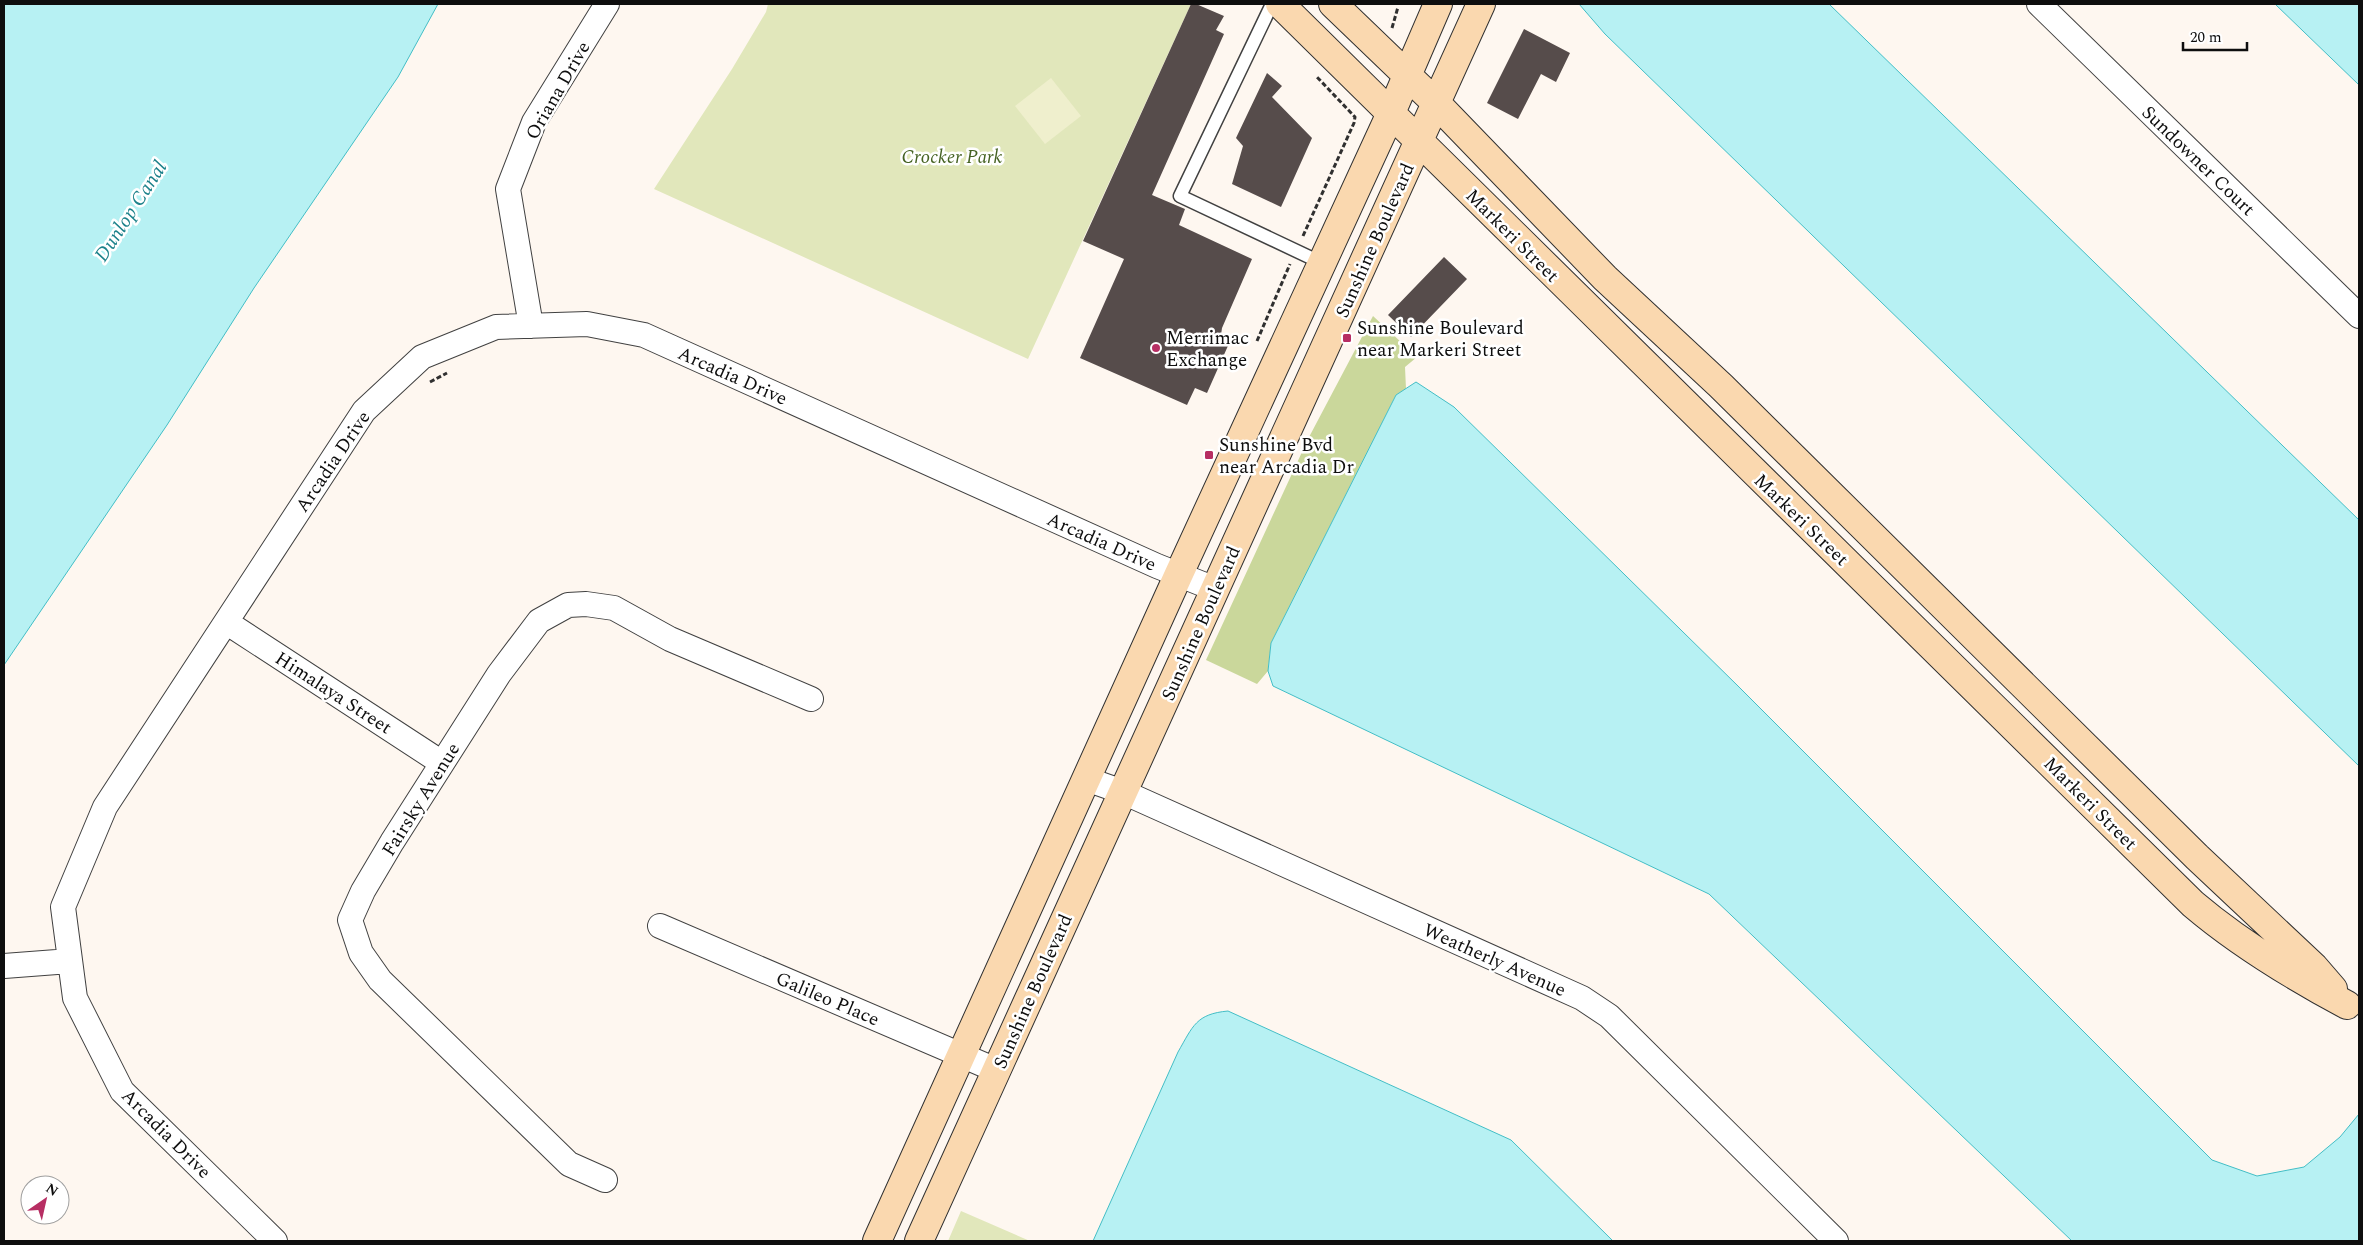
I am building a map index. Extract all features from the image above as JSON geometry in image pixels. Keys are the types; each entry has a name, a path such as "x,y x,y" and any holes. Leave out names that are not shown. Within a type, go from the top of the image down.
{"main road":[{"name":"Markeri Street","path":"1280,4 2193,904 2253,949 2309,975"},
{"name":"Markeri Street","path":"1333,4 1436,104 1605,278 1721,386 2270,927 2309,975 2353,1012"},
{"name":"Sunshine Boulevard","path":"877,1241 1178,576 1391,113 1438,4"},
{"name":"Sunshine Boulevard","path":"918,1241 1481,4"},
{"path":"1807,524 1833,496"},
{"path":"2253,949 2270,927"}],"street":[{"name":"Oriana Drive","path":"531,326 508,189 534,122 607,4"},
{"name":"Sundowner Court","path":"2039,4 2359,316"},
{"name":"Arcadia Drive","path":"275,1241 122,1091 75,998 63,907 105,806 364,411 422,357 496,327 587,324 644,335 1178,576 1215,589"},
{"name":"Fairsky Avenue","path":"606,1180 569,1164 380,980 361,953 350,920 359,898 392,842 499,674 539,621 568,606 586,604 614,608 670,639 811,699"},
{"name":"Himalaya Street","path":"226,622 442,763"},
{"name":"Weatherly Avenue","path":"1086,779 1123,792 1582,998 1608,1016 1836,1241"},
{"name":"Galileo Place","path":"660,926 996,1070"},
{"path":"4,966 70,961"}],"lane":[{"path":"1272,4 1180,196 1322,263"}],"path":[{"path":"1390,31 1396,18 1398,7"},
{"path":"1255,346 1354,123 1355,117 1315,76"},
{"path":"429,382 452,371"}],"green space":[{"name":"Crocker Park","path":"768,4 1191,4 1028,359 654,189 732,69 766,12"},
{"path":"1051,78 1081,116 1045,144 1015,106"},
{"path":"1373,316 1417,357 1405,367 1406,389 1396,395 1271,643 1268,671 1257,684 1206,660 1308,439"},
{"path":"961,1211 1030,1241 948,1241"}],"water":[{"name":"Dunlop Canal","path":"4,4 438,4 398,77 254,288 167,425 4,665"},
{"path":"1579,4 1829,4 2359,520 2359,766 1605,34"},
{"path":"2275,4 2359,4 2359,85"},
{"path":"1416,382 1454,407 1738,686 2212,1160 2257,1176 2304,1167 2340,1137 2359,1114 2359,1241 2072,1241 1709,894 1273,686 1268,671 1271,643 1396,395"},
{"path":"1228,1011 1511,1140 1613,1241 1093,1241 1178,1052 1192,1028 1202,1018"}],"building":[{"path":"1191,4 1196,4 1224,16 1216,30 1224,34 1152,195 1185,209 1179,225 1252,259 1222,328 1221,335 1231,339 1207,393 1195,388 1187,405 1080,358 1124,259 1083,241"},
{"path":"1524,29 1570,53 1556,82 1541,74 1518,119 1487,103"},
{"path":"1267,73 1282,86 1272,97 1312,138 1281,207 1232,184 1243,146 1236,138"},
{"path":"1444,257 1467,279 1411,337 1388,315"}],"place":[{"name":"Sunshine Boulevard near Markeri Street","path":"1347,338"},
{"name":"Merrimac Exchange","path":"1156,348"},
{"name":"Sunshine Bvd near Arcadia Dr","path":"1209,455"}]}
